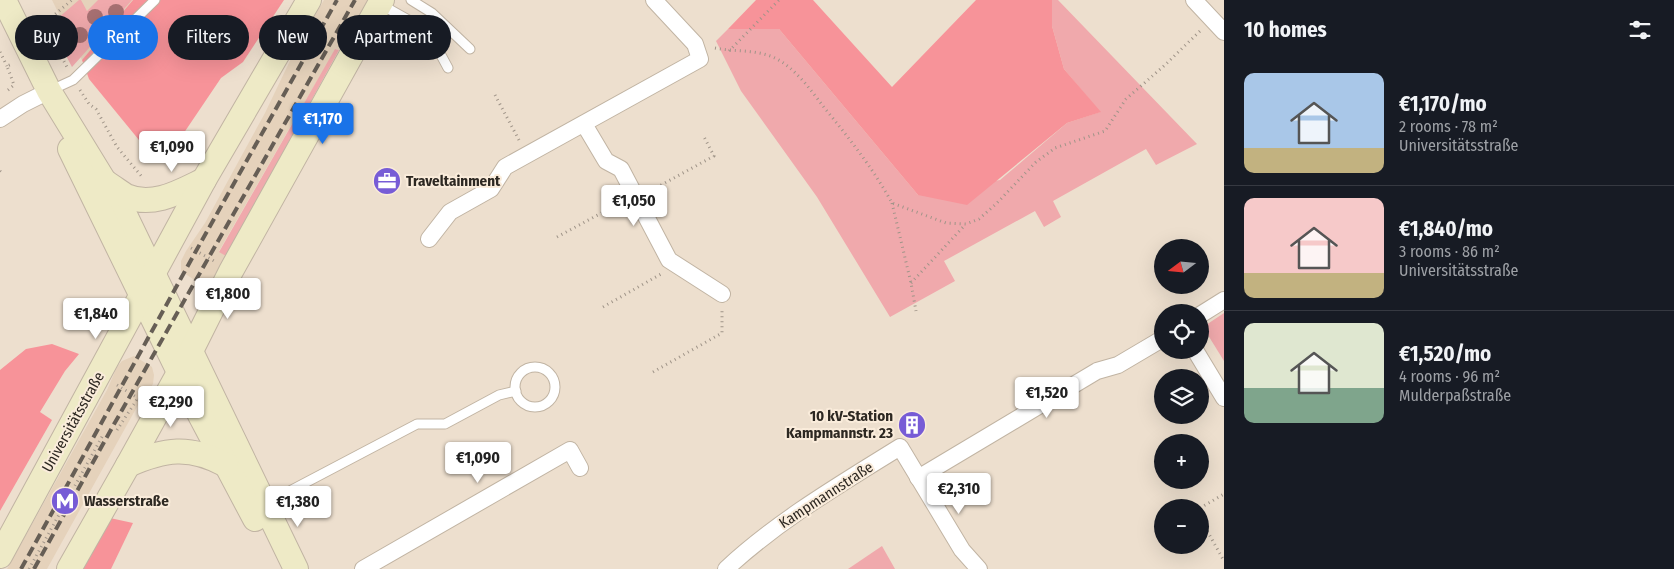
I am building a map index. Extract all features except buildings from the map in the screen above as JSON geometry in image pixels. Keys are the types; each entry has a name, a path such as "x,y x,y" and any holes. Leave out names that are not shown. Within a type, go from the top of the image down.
{"main road":[{"path":"4,0 49,91 62,133 226,466 258,508 295,569"},
{"name":"Universitätsstraße","path":"0,556 204,180 310,0"},
{"path":"69,569 191,351 231,271 381,2"},
{"path":"49,91 115,175 126,196 151,200 174,194 204,180"},
{"path":"115,175 125,215 191,351 258,508"},
{"path":"128,465 147,457 171,451 199,453 212,457 226,466"}],"street":[{"path":"429,239 450,212 491,189 505,167 700,60 695,44 654,0"},
{"path":"1194,0 1224,32"},
{"path":"0,119 23,104 49,91"},
{"path":"584,124 606,161 621,169 669,260 722,294"},
{"path":"1209,309 1224,300"},
{"path":"979,569 962,550 918,478 1096,371 1118,366 1154,344"},
{"path":"1200,359 1224,398"},
{"name":"Kampmannstraße","path":"726,569 746,550 790,516 900,447 918,478"},
{"path":"363,569 570,450 580,468"}],"lane":[{"path":"49,91 73,80 155,0"},
{"path":"411,0 432,13 470,49"},
{"path":"381,2 428,31 448,68"},
{"path":"531,367 540,367 552,375 555,390 553,396 549,402 539,407 532,407 523,403 516,391 515,385 519,375 531,367"},
{"path":"258,508 417,424 445,424 499,395 516,391"}],"path":[{"path":"57,12 72,0"},
{"path":"729,51 779,0"},
{"path":"892,202 946,223 966,224 979,220 1036,162 1055,148 1105,131 1126,99 1165,65 1212,19"},
{"path":"695,44 729,51 750,51 774,58 789,68 810,90 861,154 892,202 916,311"},
{"path":"0,52 7,66"},
{"path":"495,95 527,155"},
{"path":"557,237 714,156 703,135"},
{"path":"115,175 130,162"},
{"path":"911,283 966,224"},
{"path":"187,246 215,262"},
{"path":"603,307 670,269 674,263"},
{"path":"653,372 722,333 722,294"},
{"path":"116,430 138,398"},
{"path":"29,569 103,434"},
{"path":"1209,503 1224,494"},
{"path":"1209,534 1224,561"}],"shaded area":[{"path":"52,0 133,0 120,15 88,15 88,53 82,60 78,52 78,15 60,15"},
{"path":"79,0 81,0 87,11 98,0 132,0 119,15 88,15 88,49 72,67 68,60 78,60 78,15 62,15"},
{"path":"133,0 284,0 274,15 259,15 259,38 249,53 249,15 168,15 168,60 244,60 221,78 169,155 157,162 89,79 82,60 88,53 88,60 158,60 158,15 120,15"},
{"path":"324,0 368,0 359,15 337,15 337,49 219,251 226,256 213,280 206,284 199,283 181,271 181,261 205,223 265,113 290,60 327,60 327,15 315,15"},
{"path":"756,0 813,0 892,87 976,0 1052,0 1052,26 1064,69 1101,112 1067,123 967,205 918,195 779,29 728,29"},
{"path":"1052,0 1058,0 1197,144 1156,165 1146,149 1053,201 1061,217 1044,227 1035,211 944,261 955,281 890,317 817,197 741,91 716,41 728,29 779,29 918,195 1000,180 1067,123 1100,112 1064,69 1052,26"},
{"path":"335,49 337,50 337,54 226,256 219,252"},
{"path":"1224,313 1224,361 1209,337 1209,323"},
{"path":"52,344 79,354 65,371 40,412 52,420 0,511 0,370 26,349"},
{"path":"134,356 152,367 154,375 153,384 138,405 47,569 7,569 107,390 117,367 122,361"},
{"path":"110,518 133,523 111,569 80,569"},
{"path":"882,546 895,569 848,569"}],"railway":[{"path":"21,569 337,0"},
{"path":"34,569 355,0"}],"place":[{"name":"Traveltainment","path":"387,181"},
{"name":"10 kV-Station Kampmannstr. 23","path":"912,425"},
{"name":"Wasserstraße","path":"65,501"}]}
